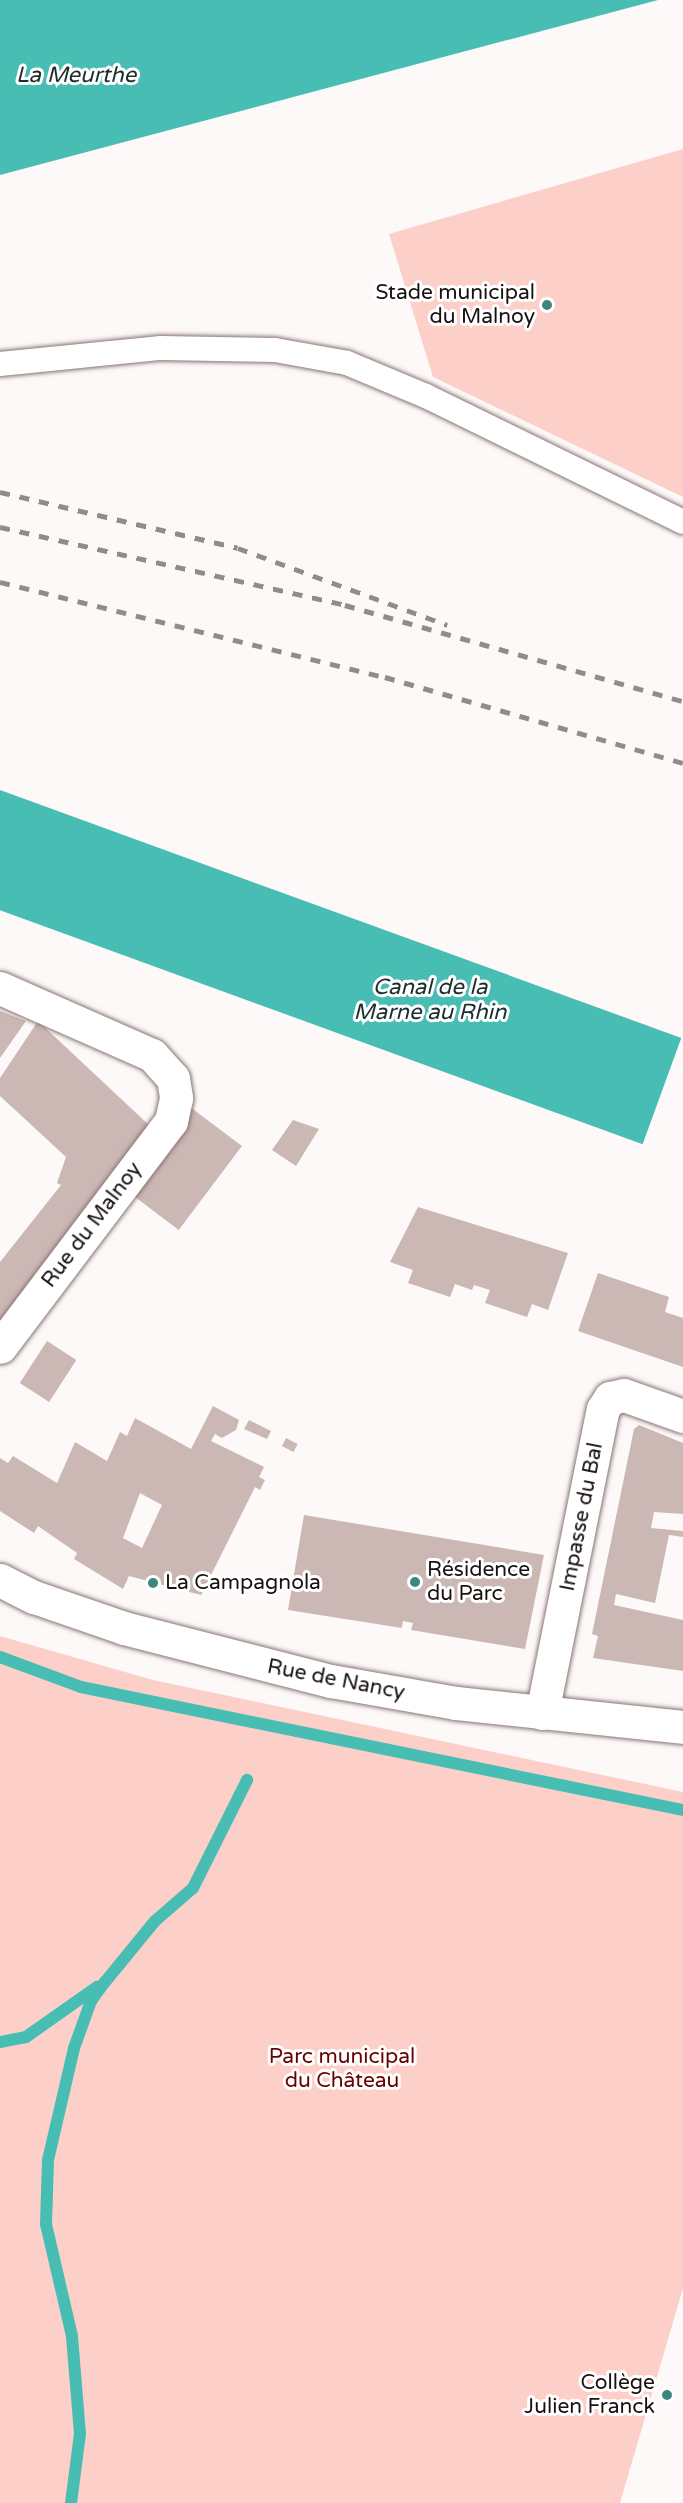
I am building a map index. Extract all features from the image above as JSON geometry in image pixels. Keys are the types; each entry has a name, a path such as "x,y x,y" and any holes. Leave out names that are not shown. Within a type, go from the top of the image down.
{"street":[{"name":"Rue du Malnoy","path":"0,988 152,1055 173,1078 176,1098 171,1121 0,1347"},
{"name":"Impasse du Bal","path":"542,1713 603,1409 610,1398 624,1395 683,1416"},
{"name":"Rue de Nancy","path":"0,1580 45,1601 214,1654 342,1683 542,1713 683,1727"}],"lane":[{"path":"0,364 161,348 275,350 347,363 426,396 683,522"}],"green space":[{"name":"Stade municipal du Malnoy","path":"683,149 683,497 433,377 389,234"},
{"name":"Parc municipal du Château","path":"0,1636 153,1680 683,1792 683,2288 620,2503 0,2503"}],"water":[{"name":"La Meurthe","path":"0,0 658,0 0,175"},
{"name":"Canal de la Marne au Rhin","path":"0,790 681,1038 643,1144 0,910"}],"building":[{"path":"0,1011 26,1021 0,1058"},
{"path":"38,1021 151,1127 0,1324 0,1262 61,1185 57,1183 66,1157 0,1096 0,1078"},
{"path":"190,1107 242,1146 179,1230 127,1191"},
{"path":"293,1120 319,1129 296,1166 272,1150"},
{"path":"418,1207 568,1253 548,1310 532,1304 527,1317 485,1303 490,1290 474,1285 472,1290 455,1284 450,1297 408,1283 413,1270 390,1262"},
{"path":"598,1273 669,1297 665,1312 683,1318 683,1367 578,1331"},
{"path":"47,1341 76,1360 49,1402 20,1383"},
{"path":"213,1406 239,1420 236,1430 222,1438 215,1434 211,1441 264,1467 259,1477 265,1480 260,1490 255,1487 201,1595 129,1576 123,1589 74,1559 77,1553 38,1526 34,1533 0,1511 0,1458 8,1463 13,1456 57,1483 75,1442 107,1461 120,1432 127,1436 135,1418 191,1449","holes":["140,1493 162,1505 142,1548 123,1538"]},
{"path":"249,1420 271,1431 267,1439 244,1429"},
{"path":"639,1425 683,1443 683,1514 654,1512 651,1528 683,1531 683,1537 669,1535 655,1603 616,1594 614,1605 683,1620 683,1671 593,1658 598,1636 592,1634 634,1429"},
{"path":"286,1438 298,1444 293,1452 282,1446"},
{"name":"Résidence du Parc","path":"304,1515 544,1555 525,1649 411,1630 413,1623 403,1621 402,1628 288,1610"}],"waterway":[{"path":"0,1657 81,1687 683,1810"},
{"path":"71,2503 80,2434 72,2336 46,2224 48,2160 74,2048 91,2001 105,1982 155,1921 193,1888 247,1780"},
{"path":"0,2042 26,2037 97,1987"}],"railway":[{"path":"0,492 238,548 447,625"},
{"path":"0,527 345,605 683,701"},
{"path":"0,582 385,677 683,763"}],"place":[{"name":"Stade municipal du Malnoy","path":"547,305"},
{"name":"Résidence du Parc","path":"415,1582"},
{"name":"La Campagnola","path":"153,1583"},
{"name":"Collège Julien Franck","path":"667,2395"}]}
